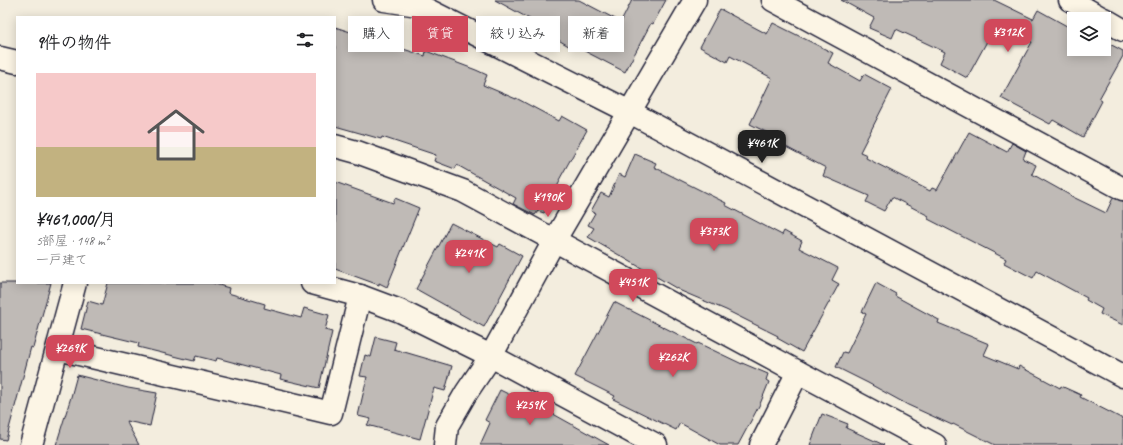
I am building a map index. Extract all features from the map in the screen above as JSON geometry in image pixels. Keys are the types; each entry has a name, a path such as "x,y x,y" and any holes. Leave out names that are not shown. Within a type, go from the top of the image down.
{"street":[{"path":"384,0 417,3 630,112 1123,376"},
{"path":"445,445 447,426 466,393 491,356 554,241 695,0"},
{"path":"773,0 1123,189"},
{"path":"1070,0 1091,12"},
{"path":"1111,23 1123,30"},
{"path":"0,58 16,62"},
{"path":"336,146 357,152 463,191 935,445"},
{"path":"31,445 75,284"},
{"path":"316,284 360,296 400,311 491,356 656,445"},
{"path":"58,349 331,413 360,296"},
{"path":"761,445 798,372"}],"building":[{"path":"495,0 579,0 610,16 568,16 568,46 560,41 560,16 524,16"},
{"path":"632,0 666,0 653,24 651,23 625,72 586,52 624,52 624,16"},
{"path":"841,0 994,0 1033,19 1038,10 1067,26 1067,56 1111,56 1111,45 1123,51 1123,56 1099,99 1102,101 1083,137 1053,120 1050,124 1001,98 1032,42 997,23 967,78 940,63 945,52 896,29 892,38 869,28 874,18"},
{"path":"720,9 767,34 773,23 833,53 828,63 860,81 864,74 892,89 860,152 867,155 866,158 930,191 932,188 937,190 969,132 1007,152 1012,143 1026,151 1023,159 1036,165 1032,174 1106,213 1113,198 1123,201 1123,325 1100,314 1102,309 1086,300 1087,298 1037,271 1033,278 1004,263 1006,259 928,219 929,216 892,197 884,211 866,202 869,196 823,176 826,168 784,146 786,142 750,124 772,78 730,56 727,62 700,47"},
{"path":"336,27 348,31 348,52 404,52 404,49 425,56 426,52 429,52 487,75 483,85 516,98 559,121 562,116 587,130 559,180 560,181 544,213 538,211 535,215 513,204 516,198 457,165 455,169 434,161 436,155 382,137 381,139 336,126"},
{"path":"635,154 656,163 654,167 726,203 725,205 782,235 784,231 802,241 799,248 838,268 832,280 839,284 802,352 777,338 778,336 726,310 681,291 588,237 594,228 588,225 595,213 591,211 601,193 609,197 619,174 625,177"},
{"path":"336,182 393,203 395,198 419,208 387,287 379,283 379,285 336,269"},
{"path":"451,223 498,247 500,244 522,256 484,327 416,289"},
{"path":"0,283 51,284 33,348 31,347 6,440 0,439"},
{"path":"876,283 896,294 895,296 939,320 938,323 989,344 984,355 1018,369 1019,366 1060,388 1061,386 1081,395 1080,397 1123,419 1123,445 995,445 953,424 952,425 908,405 836,367 843,352 847,353 866,314 862,312"},
{"path":"108,284 215,284 229,288 228,293 265,304 264,308 301,318 304,308 329,315 325,330 332,332 319,388 280,379 281,375 217,358 216,361 196,356 194,361 138,347 139,343 81,329 88,301 102,305"},
{"path":"614,302 697,344 698,343 742,364 768,374 766,380 769,382 760,404 738,445 720,445 680,423 676,430 613,399 615,396 575,376"},
{"path":"376,337 396,342 394,349 452,366 445,391 434,388 420,439 367,425 371,419 358,416 367,377 360,376 365,355 371,357"},
{"path":"77,375 128,388 157,393 150,426 126,421 139,445 56,445"},
{"path":"500,390 545,412 546,410 609,445 480,445 490,423 485,420"},
{"path":"822,414 848,424 846,428 884,445 810,445"}]}
